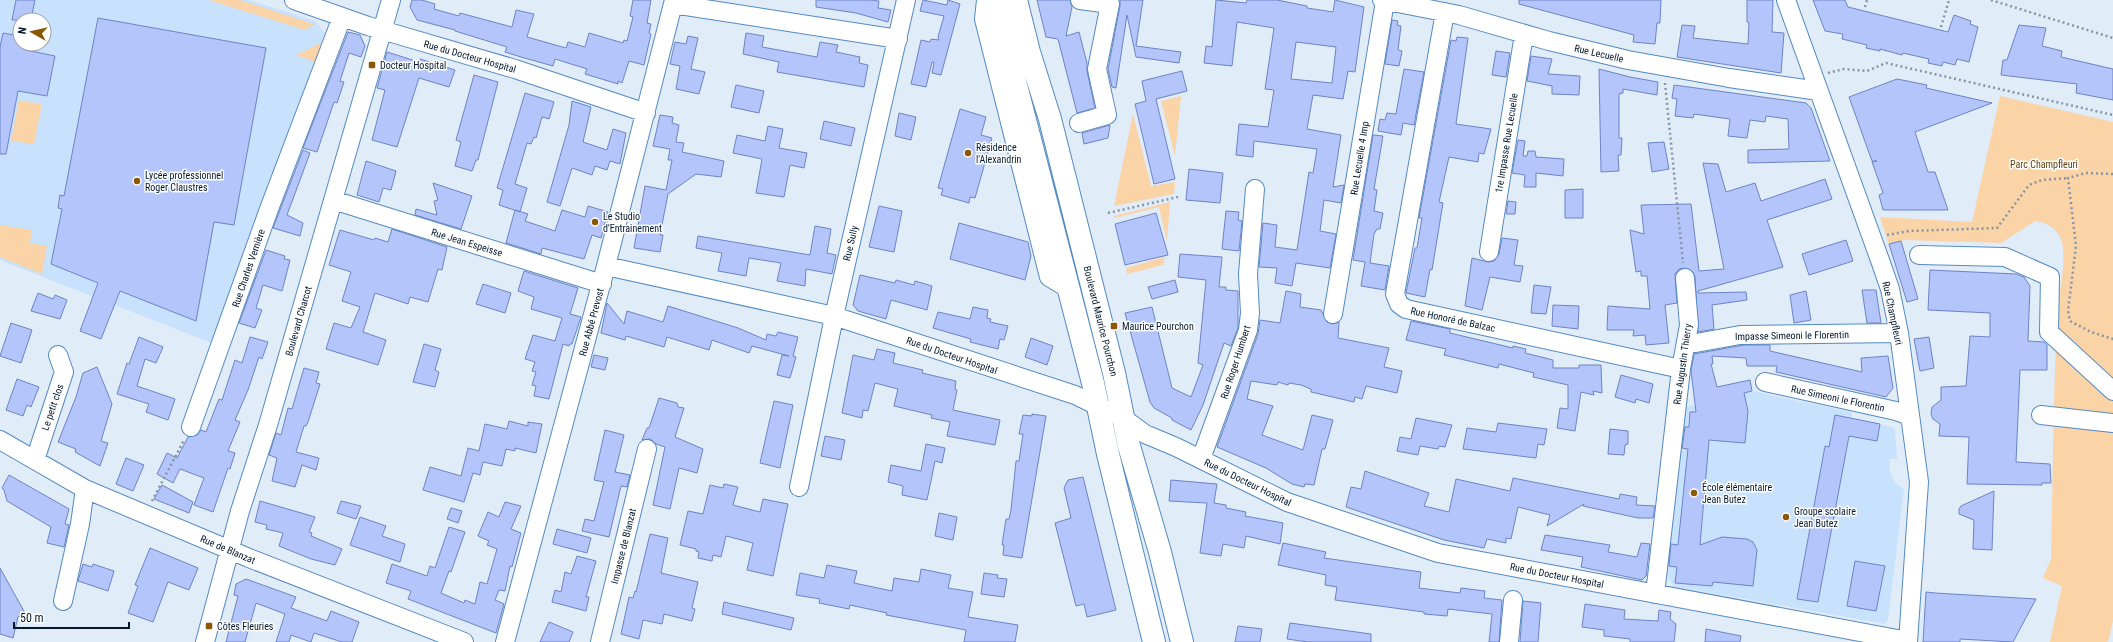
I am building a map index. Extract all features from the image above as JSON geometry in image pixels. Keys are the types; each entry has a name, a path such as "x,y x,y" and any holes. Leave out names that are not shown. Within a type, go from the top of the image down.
{"main road":[{"path":"994,0 1093,383 1154,642"},
{"name":"Boulevard Maurice Pourchon","path":"1016,0 1029,52 1050,119 1114,373 1129,446 1160,552 1182,642"}],"street":[{"name":"Rue du Docteur Hospital","path":"294,0 382,30 515,68 646,113"},
{"name":"Boulevard Charcot","path":"205,642 230,550 390,0"},
{"name":"Rue Sully","path":"800,487 834,316 906,0"},
{"path":"986,0 984,19 1049,277 1068,289"},
{"path":"1079,123 1107,115 1097,69 1110,4 1080,0"},
{"name":"Rue Lecuelle","path":"1383,0 1460,15 1524,34 1642,63 1817,84"},
{"name":"Rue Lecuelle 4 Imp","path":"1333,314 1383,0"},
{"name":"Rue Champfleuri","path":"1786,0 1890,289 1899,333 1918,482 1908,642"},
{"path":"673,2 898,40"},
{"name":"Rue Abbé Prevost","path":"505,642 602,284 673,2"},
{"name":"Rue Honoré de Balzac","path":"1445,12 1395,294 1399,304 1406,309 1681,369"},
{"name":"Rue Charles Vernière","path":"191,427 269,209 342,17"},
{"name":"1re Impasse Rue Lecuelle","path":"1489,252 1524,34"},
{"name":"Rue Roger Humbert","path":"1201,459 1248,330 1250,313 1248,274 1255,189"},
{"name":"Rue Jean Espeisse","path":"333,200 602,284"},
{"path":"1919,255 2005,257 2050,277 2049,332 2113,391"},
{"name":"Rue du Docteur Hospital","path":"606,266 834,316 1097,404 1123,418 1144,434 1201,459 1287,502 1438,553 1908,642"},
{"name":"Rue Augustin Thierry","path":"1655,594 1681,369 1687,343 1689,325 1685,278"},
{"name":"Impasse Simeoni le Florentin","path":"1687,343 1740,335 1899,333"},
{"name":"Le petit clos","path":"35,460 64,372 58,354"},
{"name":"Rue Simeoni le Florentin","path":"1765,382 1896,411 1910,416"},
{"path":"2041,415 2113,423"},
{"name":"Rue de Blanzat","path":"0,440 85,489 230,550 464,642"},
{"name":"Impasse de Blanzat","path":"600,642 647,450"},
{"path":"63,601 80,524 85,489"},
{"path":"1509,642 1513,600"}],"path":[{"path":"1865,7 1867,0"},
{"path":"1941,26 1949,0"},
{"path":"1991,0 2113,38"},
{"path":"1817,84 1844,69 1867,71 1886,63 2113,116"},
{"path":"1666,86 1685,278"},
{"path":"1872,237 1909,231 1997,228 2029,185 2042,180 2068,178 2086,173 2113,174"},
{"path":"2068,178 2076,246 2068,311 2070,320 2091,332 2113,339"},
{"path":"1108,213 1178,198"},
{"path":"144,514 191,427"}],"shaded area":[{"name":"Lycée professionnel Roger Claustres","path":"0,0 249,0 316,21 329,40 214,344 0,260"},
{"name":"Groupe scolaire Jean Butez","path":"1752,391 1852,412 1851,418 1895,429 1897,459 1890,459 1890,471 1895,483 1904,489 1888,619 1885,624 1673,586 1667,575 1682,408"}],"green space":[{"path":"209,0 240,0 314,24 305,30"},
{"path":"327,40 319,63 296,55"},
{"path":"1181,96 1175,156 1161,101"},
{"name":"Parc Champfleuri","path":"2000,96 2113,122 2113,621 2108,642 2050,642 2062,586 2043,578 2051,559 2056,348 2058,309 2063,267 2063,247 2057,231 2051,226 2035,221 2001,243 1905,240 1889,244 1880,217 1972,222"},
{"path":"19,100 42,104 34,144 11,141"},
{"path":"1133,114 1151,186 1175,182 1174,194 1114,206"},
{"path":"1170,202 1167,241 1159,207 1115,218 1114,216"},
{"path":"0,225 32,230 30,243 47,246 42,274 0,257"},
{"path":"1165,257 1163,265 1127,274 1126,268"}],"building":[{"path":"16,0 35,0 33,12 14,12"},
{"path":"412,0 422,0 435,4 434,9 459,16 460,13 512,27 516,10 534,14 527,37 566,48 568,42 585,47 589,33 623,43 624,40 627,41 633,17 630,16 633,0 651,0 647,23 651,24 649,33 651,34 644,65 629,61 622,83 618,81 618,84 585,74 587,69 555,59 553,66 521,57 505,52 507,47 455,30 417,20 410,7"},
{"path":"816,0 879,1 878,8 891,10 888,22 856,13 816,7"},
{"path":"923,0 947,5 948,0 960,4 941,75 932,73 934,62 932,62 926,87 911,84 921,40 930,42 931,39 939,40 938,37 944,16 920,11"},
{"path":"1037,0 1070,0 1072,7 1066,36 1079,32 1087,63 1087,71 1095,108 1077,113 1058,39 1046,37"},
{"path":"1120,0 1143,0 1136,46 1181,52 1179,63 1136,57 1127,15 1116,88 1112,87 1108,69"},
{"path":"1216,0 1246,3 1247,0 1277,0 1307,6 1307,8 1333,12 1335,0 1364,7 1355,72 1348,71 1343,99 1313,95 1307,129 1341,135 1333,187 1344,185 1341,203 1324,200 1320,231 1336,234 1330,268 1296,263 1292,286 1275,283 1277,268 1259,267 1263,223 1277,225 1275,247 1297,250 1309,172 1313,173 1317,149 1254,141 1253,157 1236,155 1239,124 1268,127 1274,90 1265,89 1274,28 1237,22 1232,66 1204,63 1206,46 1212,47","holes":["1296,42 1336,47 1332,83 1291,79"]},
{"path":"1519,0 1661,0 1660,23 1657,23 1655,44 1633,42 1634,35 1519,4"},
{"path":"1747,0 1773,0 1772,32 1784,33 1781,73 1677,57 1682,25 1695,26 1693,38 1748,44 1749,23 1747,22"},
{"path":"1813,0 1845,0 1848,7 1948,32 1954,15 1971,21 1970,24 1978,27 1969,62 1957,59 1955,65 1943,62 1942,66 1928,63 1929,59 1903,53 1902,55 1880,49 1880,51 1866,48 1867,45 1842,39 1843,34 1825,31"},
{"path":"98,18 266,48 234,225 214,222 196,321 120,291 101,339 80,331 98,283 51,264 62,209 58,208 60,195 64,196"},
{"path":"1392,20 1398,21 1397,25 1401,26 1398,50 1402,51 1399,66 1385,64"},
{"path":"2019,25 2046,28 2042,46 2062,51 2061,57 2113,69 2113,100 2076,93 2077,84 2001,75 2003,60 2007,60"},
{"path":"348,32 360,35 365,46 361,57 349,53 340,81 344,82 337,103 334,102 317,152 303,148"},
{"path":"3,33 12,35 12,52 36,52 55,56 47,96 18,91 6,154 0,154 0,47"},
{"path":"746,33 764,36 762,47 817,57 820,42 838,45 836,52 860,57 859,63 868,65 864,87 777,72 779,62 743,54"},
{"path":"688,36 698,38 691,69 705,72 699,94 676,89 680,66 670,64 675,42 686,44"},
{"path":"1457,37 1468,38 1456,124 1491,129 1484,154 1479,153 1478,162 1449,157 1439,202 1443,203 1432,270 1430,269 1425,297 1406,293 1415,248 1417,248 1422,218 1419,218 1451,40 1456,41"},
{"path":"1496,51 1510,53 1506,77 1492,75"},
{"path":"387,52 419,62 420,59 455,70 449,87 419,78 397,147 372,140 385,90 377,88"},
{"path":"1531,56 1552,59 1548,74 1580,76 1579,95 1552,94 1552,86 1527,81"},
{"path":"1404,69 1424,72 1414,125 1403,123 1401,135 1378,131 1380,119 1385,120 1387,113 1396,114"},
{"path":"1599,69 1658,82 1657,95 1623,89 1623,93 1619,94 1619,138 1622,138 1621,155 1618,155 1619,171 1601,172"},
{"path":"1182,71 1187,91 1156,99 1175,179 1154,184 1135,104 1146,101 1142,81"},
{"path":"474,75 498,82 478,160 476,160 472,171 455,166 461,142 456,140"},
{"path":"1897,79 1927,85 1926,88 1992,103 1915,132 1928,172 1935,172 1948,210 1883,210 1879,195 1883,193 1872,162 1877,161 1872,161 1849,97"},
{"path":"736,85 764,91 759,113 731,107"},
{"path":"1674,85 1806,103 1811,108 1830,161 1748,163 1748,150 1789,149 1788,119 1766,116 1765,122 1750,120 1747,138 1728,136 1730,119 1694,114 1693,118 1675,116 1677,99 1672,98"},
{"path":"525,93 554,102 549,119 542,117 536,138 534,137 531,144 527,143 515,184 527,188 520,212 499,205 503,190 497,188"},
{"path":"572,101 591,107 583,142 607,150 613,129 626,133 620,164 610,161 607,170 595,166 592,175 572,168 560,206 547,202 569,125"},
{"name":"Résidence l'Alexandrin","path":"960,109 986,117 981,135 992,138 975,198 970,197 969,203 941,195 943,189 938,188"},
{"path":"899,113 916,117 911,140 895,136"},
{"path":"660,115 673,117 672,123 679,125 676,142 684,143 682,152 724,161 721,177 696,174 668,194 660,235 663,235 660,252 634,248 645,186 666,190 672,160 668,160 670,149 653,146"},
{"path":"824,121 855,128 851,146 820,139"},
{"path":"1110,125 1108,138 1084,144 1082,133"},
{"path":"768,126 783,129 779,148 807,153 804,168 790,165 784,197 756,193 762,159 733,153 737,135 765,141"},
{"path":"1373,135 1383,136 1374,189 1377,190 1374,211 1383,213 1380,229 1377,229 1374,234 1370,263 1389,266 1385,290 1361,286 1365,262 1353,260"},
{"path":"1518,140 1525,141 1523,156 1527,156 1528,151 1535,151 1536,157 1564,159 1563,176 1536,173 1536,187 1524,187 1525,175 1512,173"},
{"path":"1664,142 1669,169 1652,172 1648,143"},
{"path":"303,150 310,153 287,215 303,223 300,236 273,228"},
{"path":"366,161 396,171 391,190 383,188 379,202 357,195"},
{"path":"1703,163 1718,164 1726,192 1755,183 1761,201 1825,179 1832,199 1767,220 1783,267 1698,291 1698,293 1746,292 1747,300 1712,305 1714,329 1698,332 1695,277 1693,272 1684,268 1679,269 1675,274 1677,303 1665,305 1669,343 1646,345 1645,335 1633,336 1634,330 1607,330 1608,306 1650,309 1647,276 1641,276 1641,271 1636,272 1630,230 1644,234 1641,205 1691,204 1699,271 1724,269"},
{"path":"1189,169 1223,173 1220,203 1186,200"},
{"path":"433,183 472,196 461,229 415,215 416,209 437,215 434,201 438,200"},
{"path":"1583,189 1583,218 1565,218 1565,190"},
{"path":"1508,201 1516,202 1515,214 1506,214"},
{"path":"588,206 608,212 601,238 592,235 584,259 542,248 541,254 506,243 515,210 528,214 525,221 555,231 562,210 585,217"},
{"path":"879,206 902,211 894,252 869,247"},
{"path":"1226,211 1239,212 1238,220 1242,221 1239,251 1222,249"},
{"path":"1156,213 1168,255 1125,265 1115,224"},
{"path":"959,223 1028,242 1031,256 1025,280 950,259"},
{"path":"815,226 831,229 827,253 836,255 832,274 806,269 805,286 777,281 781,263 749,258 746,276 718,271 722,253 696,248 698,236 810,255"},
{"path":"392,229 447,247 442,270 438,269 428,302 410,297 408,304 375,293 363,332 386,340 378,365 326,349 334,323 351,328 360,307 342,301 351,272 329,265 340,230 374,240 375,238 388,242"},
{"path":"1502,238 1518,240 1514,265 1523,266 1520,282 1490,277 1482,310 1465,306 1472,258 1488,262 1494,261 1499,254"},
{"path":"1846,240 1853,261 1809,275 1802,254"},
{"path":"1901,241 1918,299 1907,302 1889,244"},
{"path":"266,250 285,256 284,259 290,260 282,291 263,285 256,308 262,310 255,328 239,323"},
{"path":"1180,254 1222,257 1219,287 1226,287 1226,290 1238,291 1238,328 1231,346 1224,343 1203,405 1191,430 1154,408 1150,402 1125,313 1152,307 1172,388 1191,397 1203,365 1198,363 1206,280 1178,277"},
{"path":"1930,270 2016,274 2024,277 2030,286 2028,341 2044,342 2047,345 2047,370 2020,370 2016,462 2050,464 2051,483 2042,483 2042,485 1967,484 1969,437 1939,436 1940,424 1933,419 1931,414 1932,407 1941,400 1941,387 1966,386 1970,336 1990,337 1990,313 1928,310"},
{"path":"524,271 578,288 570,314 581,317 572,344 569,346 563,344 549,399 534,396 536,386 532,385 536,372 532,371 535,362 525,359 533,335 555,341 562,318 531,309 534,297 518,291"},
{"path":"860,275 895,283 896,280 914,285 915,281 932,286 927,310 891,300 886,319 858,311 853,305"},
{"path":"1175,280 1178,292 1152,299 1148,287"},
{"path":"483,284 511,293 505,313 476,304"},
{"path":"1534,285 1551,287 1546,314 1531,313"},
{"path":"1862,290 1876,290 1881,323 1867,323"},
{"path":"1286,291 1301,294 1300,307 1321,310 1327,322 1332,324 1339,322 1338,338 1389,348 1384,367 1402,371 1397,393 1366,386 1362,399 1355,397 1354,402 1311,392 1311,389 1301,385 1289,383 1288,385 1278,382 1277,385 1251,381 1247,399 1273,406 1262,435 1303,450 1312,415 1333,420 1325,449 1322,449 1314,485 1305,484 1304,487 1292,484 1266,468 1217,447 1258,334 1260,320 1280,323"},
{"path":"1806,291 1811,320 1794,323 1790,295"},
{"path":"38,293 53,299 55,295 67,300 60,319 31,311"},
{"path":"607,303 624,324 627,311 663,322 668,306 738,328 766,340 767,334 776,336 778,332 798,337 793,356 796,357 790,378 777,375 782,355 789,356 752,346 749,353 712,340 709,350 667,337 664,347 626,336 625,340 601,333"},
{"path":"1553,305 1579,306 1578,329 1552,326"},
{"path":"973,307 988,310 987,318 991,319 990,322 1008,326 1004,340 1000,339 998,349 970,342 971,339 933,328 938,312 970,319"},
{"path":"1411,321 1450,329 1450,333 1513,348 1513,346 1526,349 1525,353 1553,360 1553,368 1579,368 1579,365 1601,365 1602,393 1593,391 1594,395 1581,392 1575,431 1557,428 1560,408 1568,409 1568,385 1533,377 1534,373 1499,364 1498,368 1444,355 1446,349 1406,340"},
{"path":"11,323 32,330 21,363 0,356"},
{"path":"139,337 163,347 156,363 145,359 137,386 175,399 168,420 146,412 149,404 117,394 127,363 129,364"},
{"path":"250,337 268,342 262,359 259,357 248,390 235,420 240,422 228,451 235,453 230,469 228,468 213,512 194,505 204,478 180,469 173,483 157,474 167,453 177,458 188,437 197,435 201,430 206,432 219,399 222,400 235,360 242,363"},
{"path":"1929,337 1934,368 1920,371 1914,339"},
{"path":"1031,338 1053,346 1047,365 1025,357"},
{"path":"424,344 441,349 435,370 439,372 435,387 413,382"},
{"path":"1744,345 1770,345 1770,351 1862,372 1861,358 1888,356 1893,388 1886,397 1776,372 1777,366 1747,366 1746,358 1712,356 1713,364 1711,364 1717,387 1750,380 1752,391 1744,393 1748,411 1745,443 1709,440 1700,545 1722,537 1747,539 1753,542 1757,550 1753,586 1713,582 1712,586 1675,583 1677,567 1669,566 1671,544 1678,545 1688,449 1682,448 1685,427 1689,427 1690,412 1696,412 1691,371 1694,354"},
{"path":"877,349 895,353 893,363 923,370 922,373 956,381 955,389 957,390 953,410 1000,420 995,445 947,436 950,422 931,418 932,415 894,406 898,389 875,383 868,411 863,410 862,418 842,413 853,355 874,360"},
{"path":"594,355 608,358 605,370 591,367"},
{"path":"97,367 112,404 101,441 108,443 100,466 75,452 76,449 58,442 76,397 83,373"},
{"path":"304,368 319,372 316,383 320,384 308,422 306,426 304,426 296,452 319,458 316,470 302,465 295,487 272,481 277,458 269,455 276,433 281,435 288,408 292,409"},
{"path":"1621,375 1653,384 1649,403 1636,399 1635,403 1615,397"},
{"path":"17,379 39,387 31,407 27,405 23,416 6,410"},
{"path":"659,398 677,403 678,407 684,408 675,437 703,449 697,473 679,468 670,509 653,505 665,447 656,444 650,439 642,440 647,428 649,428"},
{"path":"774,401 793,405 780,468 760,463"},
{"path":"1032,414 1046,416 1022,558 1003,555 1004,545 1002,545 1006,519 1009,519 1011,510 1016,461 1019,461 1023,434 1019,434 1023,415 1032,416"},
{"path":"1835,415 1880,424 1877,441 1849,436 1818,602 1797,599 1825,446 1829,447"},
{"path":"1416,418 1452,425 1445,447 1439,446 1438,449 1420,446 1418,455 1397,451 1400,437 1411,439"},
{"path":"509,421 528,426 528,422 542,424 536,453 515,448 515,451 506,449 502,466 483,462 480,475 473,473 464,502 423,490 430,467 461,476 468,448 479,451 485,424 507,429"},
{"path":"1498,423 1547,429 1544,445 1538,444 1536,458 1463,449 1467,428 1496,432"},
{"path":"1610,429 1628,431 1628,444 1625,445 1624,455 1608,454"},
{"path":"605,430 624,435 615,472 630,475 627,487 621,486 609,537 582,531 585,519 594,521 604,482 594,480"},
{"path":"825,436 845,440 841,460 821,456"},
{"path":"926,444 945,448 942,463 935,461 927,500 902,495 903,486 888,482 891,465 921,471"},
{"path":"126,458 144,465 133,491 116,484"},
{"path":"1365,471 1429,493 1424,506 1449,512 1456,479 1510,491 1513,478 1619,499 1620,494 1637,497 1636,505 1655,506 1653,518 1638,518 1583,506 1584,504 1547,526 1550,515 1518,507 1511,539 1506,538 1506,543 1487,539 1484,548 1444,540 1346,507 1351,487 1361,489"},
{"path":"9,475 69,509 65,524 69,525 64,547 47,543 51,527 7,501 2,488"},
{"path":"1083,477 1116,610 1087,617 1084,604 1076,606 1055,523 1071,518 1064,488 1068,480"},
{"path":"1171,480 1217,484 1214,503 1226,505 1226,508 1246,512 1245,516 1283,523 1280,544 1246,536 1244,548 1223,544 1221,556 1200,553 1207,503 1169,501"},
{"path":"724,484 738,487 733,505 760,512 763,499 788,504 773,576 747,570 753,543 726,536 721,557 713,555 712,561 698,558 699,552 696,551 696,549 680,545 688,511 703,514 710,485 723,488"},
{"path":"162,485 193,502 189,513 154,499"},
{"path":"1994,491 1992,550 1973,549 1974,520 1959,514 1959,509 1961,506"},
{"path":"260,501 315,517 309,532 312,533 311,536 342,549 335,565 311,559 279,546 283,533 266,529 267,525 255,522"},
{"path":"341,501 361,506 356,519 337,513"},
{"path":"505,502 521,506 511,529 521,533 512,567 510,566 505,591 499,590 495,600 504,604 496,633 408,599 411,591 386,583 392,564 427,576 430,566 435,568 449,527 465,532 451,572 449,571 441,593 464,603 465,600 475,604 480,582 487,584 497,549 487,545 489,541 478,536 488,512 499,517"},
{"path":"451,508 462,511 458,523 447,519"},
{"path":"939,513 957,517 953,540 935,536"},
{"path":"360,517 386,526 382,536 405,544 400,562 350,545"},
{"path":"557,529 591,538 587,553 553,544"},
{"path":"650,534 668,538 661,573 698,582 692,608 695,609 692,621 664,614 662,624 643,620 639,639 621,634 629,597 633,598 635,591 636,592"},
{"path":"1545,535 1610,545 1608,552 1637,557 1641,543 1650,544 1646,576 1642,580 1581,567 1583,557 1541,550"},
{"path":"1283,543 1326,552 1324,558 1421,572 1419,588 1460,593 1461,588 1485,591 1484,598 1502,600 1499,642 1489,642 1492,614 1448,609 1447,616 1424,614 1424,612 1335,600 1337,587 1325,585 1326,575 1278,565"},
{"path":"150,548 198,568 189,590 168,582 153,622 128,613 138,586 135,585"},
{"path":"577,556 596,561 586,597 589,597 586,611 552,602 555,590 561,592 565,572 571,574"},
{"path":"1855,561 1885,566 1876,611 1847,606"},
{"path":"83,564 92,567 93,564 114,571 108,591 78,581"},
{"path":"827,565 857,571 854,583 892,591 894,578 919,582 921,569 951,575 948,588 973,592 968,617 1018,625 1015,642 964,642 966,630 886,615 887,613 850,605 849,609 819,603 820,599 796,595 800,573 824,578"},
{"path":"0,568 25,613 18,617 13,638 0,634"},
{"path":"984,573 998,575 997,578 1007,579 1004,597 981,594"},
{"path":"246,579 296,597 291,608 327,621 331,611 359,622 352,642 342,642 314,633 311,642 291,635 289,642 276,642 285,614 256,603 245,642 226,642 238,596 234,595 236,584"},
{"path":"1926,592 2036,599 2013,642 1960,639 1960,642 1923,642"},
{"path":"1523,601 1541,603 1538,642 1520,642"},
{"path":"724,602 794,618 791,630 722,614"},
{"path":"1585,604 1625,610 1624,619 1658,621 1659,610 1671,612 1670,619 1676,624 1674,642 1630,642 1630,639 1604,636 1604,630 1582,627"},
{"path":"549,622 573,632 569,642 540,642"},
{"path":"1290,623 1371,634 1371,642 1308,642 1287,639"},
{"path":"1238,626 1262,629 1260,642 1235,642"},
{"path":"1706,629 1741,636 1740,642 1705,642"}],"place":[{"name":"Docteur Hospital","path":"372,65"},
{"name":"Résidence l'Alexandrin","path":"968,153"},
{"name":"Lycée professionnel Roger Claustres","path":"137,181"},
{"name":"Le Studio d'Entrainement","path":"595,222"},
{"name":"Maurice Pourchon","path":"1114,326"},
{"name":"École élémentaire Jean Butez","path":"1694,493"},
{"name":"Groupe scolaire Jean Butez","path":"1786,517"},
{"name":"Côtes Fleuries","path":"209,626"}]}
